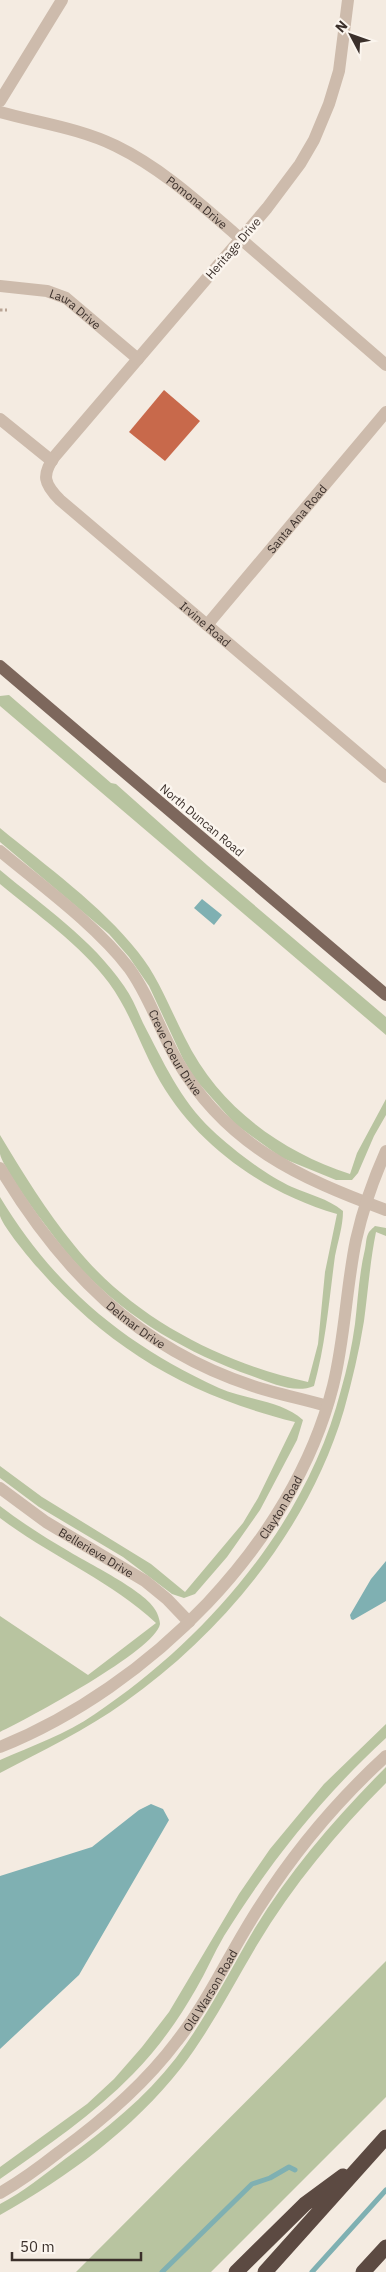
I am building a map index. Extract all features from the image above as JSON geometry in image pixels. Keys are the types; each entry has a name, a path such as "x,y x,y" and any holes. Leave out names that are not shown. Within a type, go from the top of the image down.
{"highway":[{"path":"265,2272 386,2138"},
{"path":"236,2272 305,2204 366,2159"},
{"path":"364,2272 386,2247"},
{"path":"375,2272 386,2258"}],"main road":[{"name":"North Duncan Road","path":"2,670 386,995"}],"street":[{"path":"0,101 62,0"},
{"name":"Heritage Drive","path":"52,461 267,208 300,164 314,140 329,104 339,71 348,0"},
{"name":"Pomona Drive","path":"0,112 78,131 122,149 165,175 386,365"},
{"name":"Laura Drive","path":"0,286 47,291 66,298 138,359"},
{"name":"Santa Ana Road","path":"207,625 386,412"},
{"path":"0,419 52,461"},
{"name":"Irvine Road","path":"52,461 46,472 46,480 52,491 386,777"},
{"name":"Creve Coeur Drive","path":"0,851 87,925 123,961 145,994 187,1078 229,1126 262,1153 281,1165 326,1187 386,1210"},
{"name":"Clayton Road","path":"0,1747 61,1718 104,1691 152,1656 189,1622 235,1572 271,1523 293,1486 314,1443 327,1406 342,1343 356,1242 366,1203 386,1151"},
{"name":"Delmar Drive","path":"0,1168 47,1240 102,1299 136,1326 170,1348 213,1370 253,1386 327,1406"},
{"name":"Bellerieve Drive","path":"0,1488 46,1522 145,1580 189,1622"},
{"name":"Old Warson Road","path":"0,2193 25,2178 78,2139 120,2104 150,2074 178,2041 202,2005 260,1905 291,1861 330,1812 386,1756"}],"path":[{"path":"0,310 6,310"}],"green space":[{"path":"9,695 111,783 116,784 207,865 386,1017 386,1035 0,706 0,696"},
{"path":"0,828 90,902 123,935 152,972 185,1038 215,1085 233,1105 276,1139 299,1153 350,1174 357,1153 386,1099 386,1115 374,1136 358,1173 352,1180 336,1180 282,1158 235,1124 195,1079 183,1059 149,986 129,957 109,934 0,842"},
{"path":"0,870 82,938 111,969 130,995 181,1093 212,1130 229,1145 272,1176 292,1187 325,1200 343,1211 324,1338 314,1386 299,1389 267,1382 178,1343 133,1315 92,1280 69,1255 36,1213 11,1176 0,1154 0,1135 54,1219 97,1271 122,1294 150,1315 211,1349 275,1374 308,1382 318,1344 325,1272 337,1214 282,1193 257,1178 232,1162 189,1122 171,1099 156,1074 123,1004 109,983 72,943 0,884"},
{"path":"0,1197 21,1229 68,1286 94,1310 123,1332 153,1353 219,1388 274,1404 294,1413 303,1420 297,1440 260,1510 227,1557 195,1594 184,1598 172,1594 123,1557 39,1507 0,1478 0,1466 42,1497 151,1564 185,1592 243,1523 258,1498 295,1422 221,1398 187,1383 154,1366 123,1346 65,1297 38,1268 2,1221 0,1216"},
{"path":"375,1226 386,1228 386,1236 376,1232 362,1333 344,1410 329,1454 309,1496 285,1536 229,1610 161,1674 95,1722 0,1773 0,1760 49,1739 84,1721 136,1684 176,1650 213,1614 247,1574 278,1531 304,1486 325,1439 341,1390 355,1324 367,1237"},
{"path":"0,1506 43,1536 131,1588 152,1605 160,1624 153,1636 115,1666 89,1683 0,1732 0,1616 88,1675 156,1623 100,1581 19,1532 0,1518"},
{"path":"386,1724 386,1738 340,1783 298,1831 260,1882 224,1936 200,1983 182,2012 151,2055 118,2089 86,2117 0,2179 0,2167 87,2104 114,2079 142,2047 169,2012 239,1894 270,1849 324,1784"},
{"path":"386,1767 386,1783 333,1840 285,1901 221,2008 181,2068 142,2111 98,2150 50,2185 0,2215 0,2204 33,2183 95,2136 138,2100 164,2073 198,2027 255,1928 299,1864"},
{"path":"386,1961 386,2097 211,2272 76,2272"}],"water":[{"path":"202,899 222,915 214,925 194,908"},
{"path":"386,1561 386,1601 353,1620 351,1619 350,1615 371,1579"},
{"path":"151,1804 163,1809 169,1820 79,1975 0,2049 0,1876 92,1847 139,1810"}],"building":[{"path":"164,390 200,421 165,461 129,432"}],"waterway":[{"path":"162,2272 252,2184 270,2178 289,2167 295,2170"},
{"path":"312,2272 386,2190"}]}
